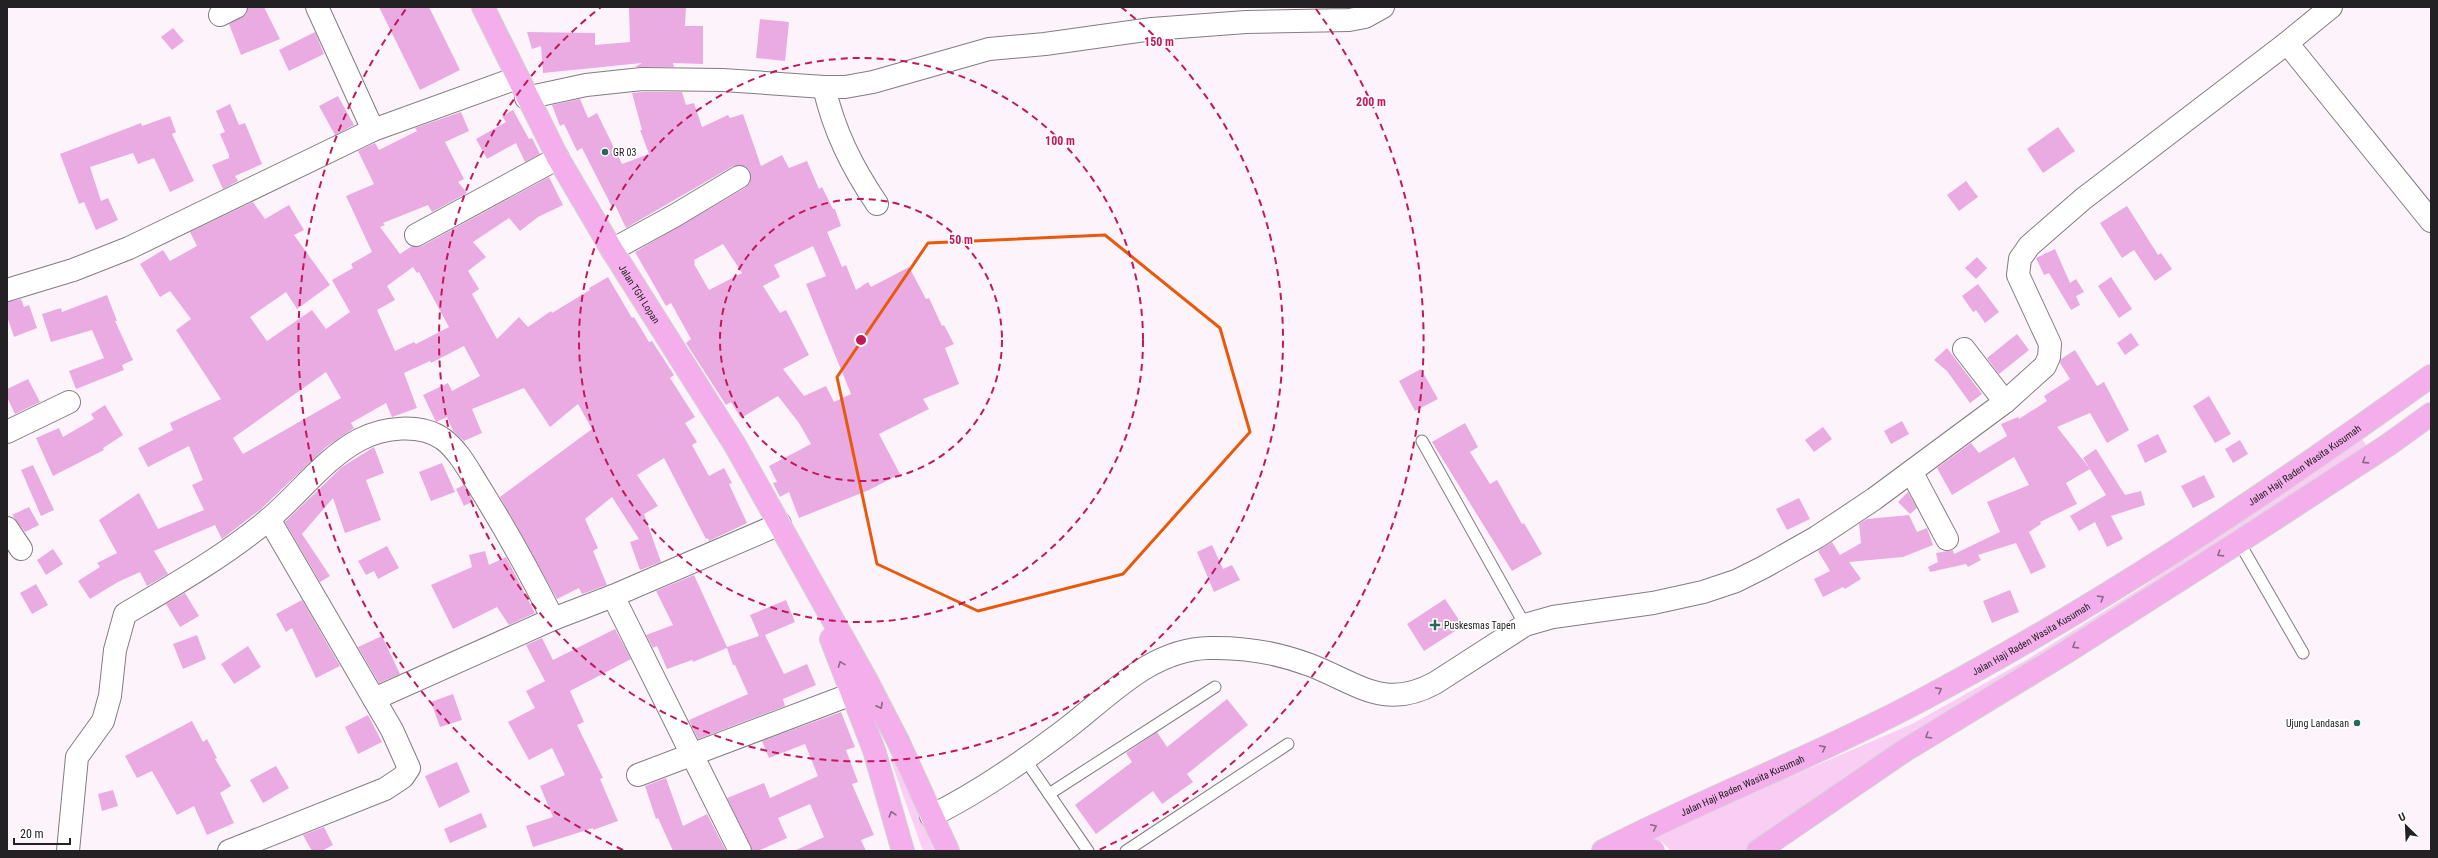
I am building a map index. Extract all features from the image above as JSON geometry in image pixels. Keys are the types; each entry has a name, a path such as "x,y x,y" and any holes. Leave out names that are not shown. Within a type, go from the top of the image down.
{"highway":[{"name":"Jalan TGH Lopan","path":"483,7 526,98 558,158 612,250 701,389 780,524 806,574"},
{"name":"Jalan Haji Raden Wasita Kusumah","path":"1605,850 1906,708 1974,672 2062,622 2207,530 2369,421 2431,376"},
{"path":"1758,851 1904,751 2065,653 2239,542 2388,445 2431,414"},
{"path":"2369,421 2388,445"},
{"path":"806,574 874,750 903,851"},
{"path":"806,574 866,679 898,741 948,851"},
{"path":"874,750 898,741"},
{"path":"1605,850 1641,846 1652,851"}],"street":[{"path":"317,7 373,130"},
{"path":"526,98 586,85 642,79 730,80 824,88 873,82 989,49 1045,44 1152,29 1246,22 1354,19 1365,17 1383,7"},
{"path":"931,816 960,801 1025,759 1147,666 1173,653 1191,649 1234,648 1273,654 1310,665 1370,691 1389,696 1400,696 1422,690 1435,683 1525,625 1578,612 1653,603 1703,592 1736,581 1817,537 1912,473 2005,402 2045,366 2050,353 2049,340 2018,275 2020,259 2029,246 2083,199 2287,43 2331,7"},
{"path":"2287,43 2431,221"},
{"path":"7,290 74,270 129,248 373,130 517,78"},
{"path":"824,88 833,124 846,155 877,204"},
{"path":"416,236 558,158"},
{"path":"612,250 674,216 739,177"},
{"path":"1964,350 2005,402"},
{"path":"7,432 69,402"},
{"path":"68,851 77,756 103,721 110,696 115,650 125,614 188,576 269,519 325,466 360,440 394,429 420,430 431,433 443,439 454,449 498,518 553,619"},
{"path":"1912,473 1947,539"},
{"path":"229,851 358,802 385,790 403,777 409,768 407,759 374,699 269,519"},
{"path":"374,699 553,619 613,596 780,524"},
{"path":"7,528 21,549"},
{"path":"613,596 740,851"},
{"path":"638,775 693,756 852,694"}],"lane":[{"path":"1422,441 1525,625"},
{"path":"2239,542 2303,653"},
{"path":"1049,794 1215,687"},
{"path":"1126,851 1288,744"},
{"path":"1025,759 1088,851"}],"highlighted area":[{"path":"1105,235 1220,328 1250,432 1123,574 978,611 877,564 837,377 928,243"}],"shaded area":[{"path":"2361,438 2367,446 1749,851 1671,851 1662,842 1650,837 1912,724 2028,659 2141,588"},
{"path":"898,755 934,851 923,851 890,758"}],"building":[{"path":"248,7 264,7 280,39 241,55 229,24 246,14"},
{"path":"379,7 429,7 460,70 420,90"},
{"path":"629,7 686,7 685,26 703,26 703,64 673,63 674,67 635,67 642,63 543,73 541,46 532,49 527,32 595,33 595,45 630,42"},
{"path":"760,19 789,22 785,61 756,58"},
{"path":"173,28 184,41 172,50 161,37"},
{"path":"315,32 324,54 289,71 279,50"},
{"path":"682,92 686,105 694,103 702,127 728,115 730,118 743,114 761,166 782,155 789,168 807,161 819,189 822,187 833,209 835,209 841,226 827,232 842,267 846,265 856,290 868,282 871,287 909,267 926,299 929,298 942,326 944,325 954,344 945,348 959,384 923,399 929,409 879,434 900,474 869,490 799,518 789,492 780,497 773,483 777,482 769,466 811,444 799,423 778,396 741,418 731,402 726,405 686,343 691,339 671,303 666,306 635,252 745,188 750,183 750,171 745,166 733,166 626,228 615,205 612,207 582,148 577,151 564,124 560,126 552,105 580,99 588,118 597,113 622,164 649,154 640,130 642,130 632,93","holes":["723,244 742,273 709,290 694,264 694,260","813,246 826,276 806,284 851,394 834,402 826,386 804,396 783,369 809,355 786,310 780,313 763,286 780,277 774,265"]},
{"path":"338,96 354,125 335,135 319,106"},
{"path":"230,104 239,125 245,123 262,164 235,176 238,181 223,189 212,165 229,158 229,155 220,134 225,132 216,111"},
{"path":"513,110 529,139 532,138 540,154 525,162 516,143 487,159 476,139 506,122 502,116"},
{"path":"461,112 469,131 445,142 464,179 458,182 467,193 432,212 428,205 383,223 385,225 380,227 400,254 412,246 422,246 549,177 563,205 538,217 520,231 509,218 473,242 486,257 468,271 479,289 472,294 497,339 519,317 528,327 551,311 552,313 590,290 589,288 608,277 632,318 634,317 649,342 652,341 674,375 670,378 695,417 685,423 697,442 692,445 709,476 724,468 732,483 729,484 747,523 709,541 708,538 706,539 664,458 637,475 658,506 644,514 661,562 640,570 630,542 639,539 612,497 585,519 598,548 593,551 607,585 582,594 579,588 557,599 500,497 592,429 578,404 550,427 524,388 472,409 482,433 464,441 453,431 447,417 436,422 423,395 448,383 452,391 480,376 464,346 431,363 430,361 404,373 417,408 392,417 386,403 351,423 354,428 326,447 261,509 222,539 215,525 154,551 168,574 147,586 140,572 118,582 90,599 78,581 100,567 97,563 117,553 99,520 139,493 158,529 204,510 192,485 203,480 189,446 148,467 138,448 173,430 170,423 221,399 176,330 191,319 170,291 160,297 140,264 163,250 170,261 197,246 190,232 253,202 265,219 289,205 304,230 294,235 330,285 297,309 286,292 250,317 267,341 312,310 326,329 350,312 332,280 353,268 351,264 372,252 346,196 374,184 358,151 375,143 379,150 417,131 415,128","holes":["413,267 417,273 419,272 449,327 416,344 414,342 395,351 377,310 395,300 387,286","326,372 341,398 243,454 233,438"]},
{"path":"170,116 176,132 172,134 194,181 170,192 154,158 138,164 133,153 90,167 101,201 108,198 118,220 96,230 84,202 79,204 60,154 141,123 142,126"},
{"path":"2058,127 2075,151 2043,173 2027,149"},
{"path":"1966,181 1978,197 1959,211 1947,195"},
{"path":"2127,206 2158,255 2161,253 2172,269 2155,281 2134,250 2122,258 2100,223"},
{"path":"2055,249 2070,283 2076,279 2084,292 2076,296 2080,305 2071,310 2049,273 2044,275 2036,258"},
{"path":"1977,257 1987,268 1976,279 1965,268"},
{"path":"2111,277 2132,309 2119,318 2098,286"},
{"path":"1978,284 1999,312 1985,323 1976,310 1973,312 1962,296"},
{"path":"107,295 117,321 115,321 133,360 122,365 124,370 76,389 69,371 104,358 92,330 51,342 42,314 61,308 62,312"},
{"path":"21,299 24,307 29,305 37,328 14,337 7,316 7,302"},
{"path":"2131,333 2139,345 2125,355 2117,343"},
{"path":"2017,334 2029,350 1999,374 1987,358"},
{"path":"1947,348 1982,394 1970,403 1947,371 1934,360"},
{"path":"2075,350 2097,386 2104,382 2129,430 2107,443 2090,413 2057,427 2090,469 2066,483 2077,504 2040,522 2041,524 2029,532 2046,567 2031,574 2016,543 1978,555 1981,560 1968,567 1966,564 1930,572 1928,567 1938,562 1936,553 1953,550 1954,554 2000,532 1987,502 2029,485 2014,457 1952,495 1937,468 1971,443 1979,453 2007,436 2001,424 2018,417 2019,419 2047,401 2044,396 2070,379 2060,363 2061,359"},
{"path":"1421,369 1438,399 1415,411 1399,381"},
{"path":"28,379 40,402 15,414 7,397 7,389"},
{"path":"2209,396 2231,434 2215,443 2193,406"},
{"path":"105,405 123,435 103,448 104,450 53,476 36,438 59,428 63,437 94,419 91,414"},
{"path":"1902,421 1909,434 1891,444 1884,431"},
{"path":"1465,423 1478,447 1470,452 1490,484 1497,480 1522,524 1524,523 1542,554 1512,571 1432,442"},
{"path":"1823,427 1832,439 1814,452 1805,440"},
{"path":"2158,434 2167,452 2145,463 2137,445"},
{"path":"2240,440 2248,454 2233,463 2225,449"},
{"path":"374,447 384,473 366,480 381,520 345,533 333,498 302,534 330,576 320,582 285,522 342,467"},
{"path":"2096,449 2125,495 2141,491 2145,505 2111,516 2123,539 2107,547 2095,522 2079,531 2070,516 2106,495 2083,458"},
{"path":"442,463 455,492 431,501 419,472"},
{"path":"33,465 54,510 41,516 21,470"},
{"path":"2204,475 2215,497 2193,508 2181,486"},
{"path":"464,485 473,501 464,506 456,489"},
{"path":"1908,492 1917,508 1910,514 1898,502"},
{"path":"1799,498 1810,519 1787,530 1776,509"},
{"path":"29,507 39,525 25,532 12,515"},
{"path":"1909,515 1917,532 1927,528 1933,545 1903,557 1849,562 1861,579 1845,589 1843,587 1823,597 1814,579 1830,571 1818,551 1832,542 1840,555 1861,543 1859,524 1867,519"},
{"path":"1212,545 1223,569 1232,565 1240,580 1214,592 1197,552"},
{"path":"387,546 399,568 378,579 374,571 366,575 358,561"},
{"path":"53,549 63,564 46,575 37,560"},
{"path":"485,551 489,565 506,557 535,613 509,625 497,607 453,629 431,585 472,567 469,555"},
{"path":"694,575 727,647 759,636 750,615 786,600 795,622 765,635 784,674 807,664 816,685 783,699 785,706 698,739 689,720 748,694 735,665 733,665 727,648 693,662 692,660 667,669 657,646 653,648 646,635 673,625 656,591"},
{"path":"36,584 48,605 32,614 20,593"},
{"path":"2010,590 2019,612 1992,623 1983,601"},
{"path":"185,593 199,616 180,627 166,604"},
{"name":"Puskesmas Tapen","path":"1445,599 1463,626 1424,651 1407,624"},
{"path":"302,600 340,666 316,678 292,628 286,632 276,614"},
{"path":"615,629 631,659 570,691 584,722 577,725 603,778 600,779 618,821 593,830 593,828 533,847 526,826 553,817 540,786 565,775 552,748 529,760 508,722 535,708 526,691 545,681 526,645 542,638 553,660"},
{"path":"197,635 206,659 183,669 173,644"},
{"path":"382,636 400,674 379,683 358,647"},
{"path":"248,646 261,667 234,684 221,664"},
{"path":"453,694 462,720 440,727 431,702"},
{"path":"1227,699 1248,725 1187,774 1193,782 1162,804 1153,791 1096,834 1075,805 1132,762 1126,753 1157,732 1167,747"},
{"path":"841,712 855,747 846,750 858,782 852,784 874,835 861,840 866,851 794,851 824,837 810,804 778,818 787,838 758,851 752,851 727,798 764,783 770,798 818,776 805,744 769,758 762,741"},
{"path":"368,715 382,742 358,754 345,727"},
{"path":"192,721 203,742 207,739 217,758 215,759 231,786 220,793 234,823 207,835 194,806 177,815 152,771 137,778 125,756"},
{"path":"457,762 470,792 439,808 425,776"},
{"path":"276,766 289,788 263,803 250,780"},
{"path":"666,778 683,826 707,814 726,851 673,851 658,818 656,819 645,786"},
{"path":"113,790 118,806 102,811 98,794"},
{"path":"481,813 487,827 450,843 444,829"},
{"path":"324,827 333,845 322,851 312,851 303,835"}],"place":[{"name":"GR 03","path":"605,152"},
{"name":"Puskesmas Tapen","path":"1435,625"},
{"name":"Ujung Landasan","path":"2357,723"}]}
